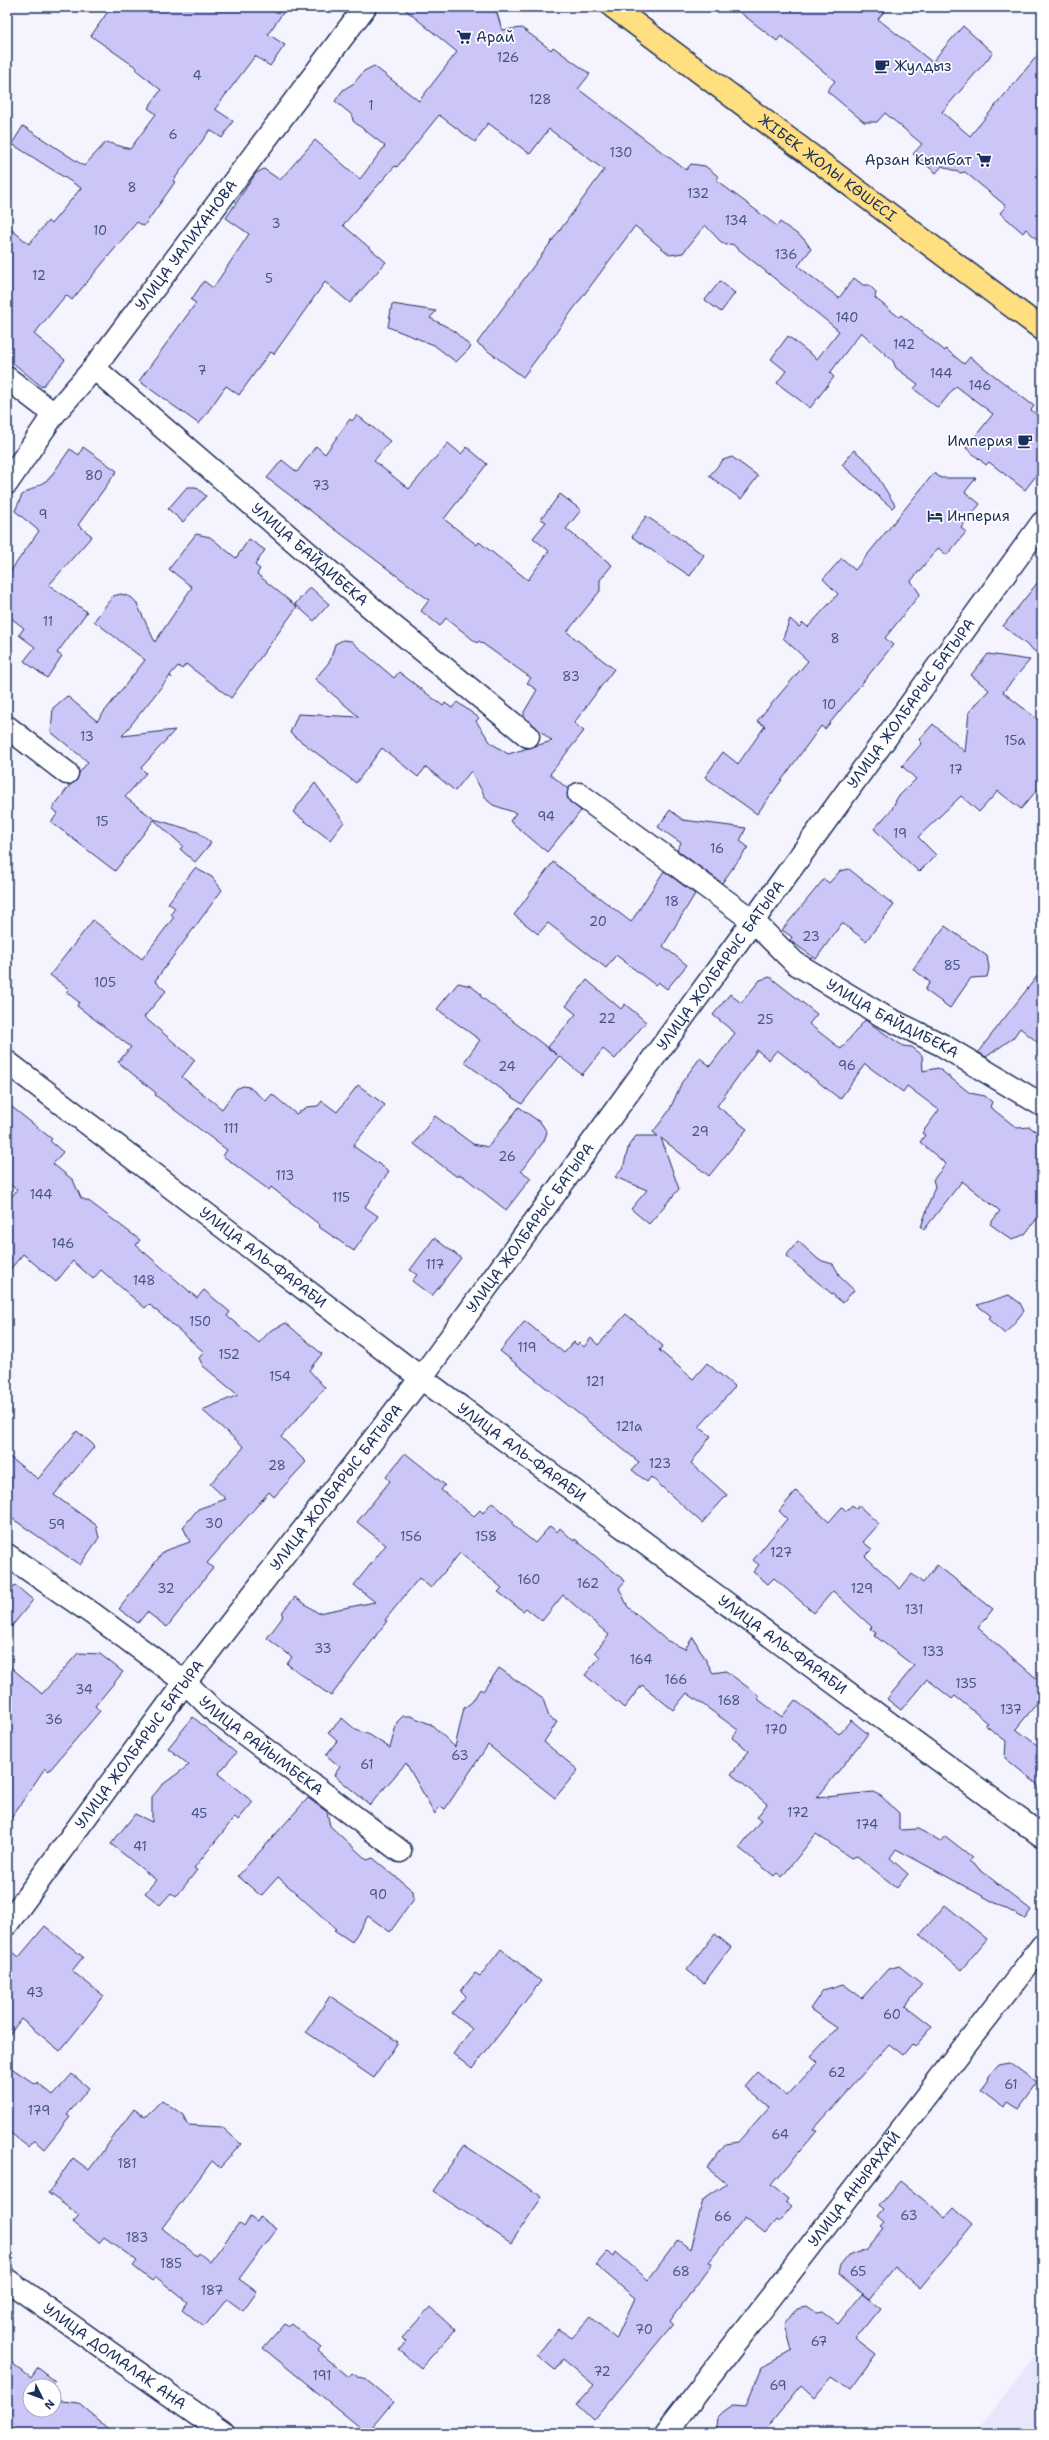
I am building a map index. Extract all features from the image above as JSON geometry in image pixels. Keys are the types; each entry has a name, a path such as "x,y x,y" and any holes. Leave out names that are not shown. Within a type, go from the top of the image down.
{"highway":[{"name":"ЖІБЕК ЖОЛЫ КӨШЕСІ","path":"613,7 1042,329"}],"street":[{"name":"УЛИЦА УАЛИХАНОВА","path":"7,483 54,414 94,368 365,7"},
{"name":"УЛИЦА БАЙДИБЕКА","path":"94,368 389,623 528,736"},
{"path":"7,378 54,414"},
{"name":"УЛИЦА ЖОЛБАРЫС БАТЫРА","path":"7,1924 185,1682 421,1378 752,920 1042,523"},
{"path":"7,727 67,773"},
{"name":"УЛИЦА БАЙДИБЕКА","path":"579,794 752,920 795,963 883,1016 942,1045 1042,1105"},
{"name":"УЛИЦА АЛЬ-ФАРАБИ","path":"7,1062 421,1378 1042,1836"},
{"name":"УЛИЦА РАЙЫМБЕКА","path":"7,1555 93,1614 185,1682 214,1711 400,1851"},
{"name":"УЛИЦА АНЫРАХАЙ","path":"666,2433 1042,1946"},
{"name":"УЛИЦА ДОМАЛАК АНА","path":"7,2280 223,2433"}],"shaded area":[{"path":"1042,2346 1042,2433 975,2433"}],"building":[{"path":"111,7 287,7 268,34 285,45 270,66 255,56 215,109 233,121 222,138 210,130 173,181 175,182 144,226 137,222 72,300 66,295 34,334 65,360 42,387 7,358 7,226 29,244 48,221 51,224 81,188 12,144 23,126 84,166 106,142 130,149 156,114 148,108 161,90 136,70 137,68 91,36"},
{"path":"402,7 490,7 497,13 502,30 522,28 551,50 553,47 590,74 578,89 686,170 691,164 705,166 719,177 716,180 777,226 780,222 804,239 811,249 798,266 839,298 854,278 863,285 869,285 876,292 875,298 899,317 901,315 945,351 946,349 964,364 970,357 1034,406 1031,410 1042,419 1042,468 1025,490 989,462 986,465 966,448 993,414 956,386 938,408 914,389 918,384 896,368 893,361 861,332 830,373 834,377 810,408 777,383 786,371 771,359 788,336 817,359 839,331 732,244 726,245 720,241 705,225 683,253 670,255 635,226 523,377 477,343 604,170 549,129 530,154 488,123 475,142 439,115 397,167 395,166 343,225 386,262 350,303 325,282 274,354 270,352 239,395 226,386 199,424 139,381 196,303 191,300 204,281 213,288 249,234 226,218 256,173 264,169 280,180 315,140 360,179 385,146 353,121 352,115 335,101 343,90 354,83 364,71 374,66 419,101 457,52"},
{"path":"733,7 888,7 878,19 932,62 963,26 993,53 942,112 970,136 1042,50 1042,244 1026,229 1023,233 1000,213 1006,206 965,172 960,173 942,166 936,173 913,154 922,144 885,113 877,122 864,122 827,91 835,81 781,36 777,41"},
{"path":"720,281 735,293 721,312 705,300"},
{"path":"392,304 436,311 430,318 453,330 471,347 456,362 434,345 388,327"},
{"path":"357,415 390,441 374,461 409,489 448,443 461,454 467,447 487,464 444,519 477,545 479,542 528,580 549,551 533,538 546,522 541,519 560,494 581,510 566,529 612,565 600,580 600,591 567,632 614,669 574,723 584,731 550,774 568,789 568,799 581,811 547,852 510,821 516,813 493,805 487,800 471,771 455,791 426,767 418,777 382,748 356,783 290,733 298,714 359,717 315,679 330,661 335,644 343,640 351,641 394,678 399,672 443,706 445,703 452,708 457,702 479,718 476,721 491,743 508,754 552,741 524,717 524,712 537,690 527,683 531,678 479,641 477,643 446,618 440,626 421,611 429,600 267,478 282,460 297,472 316,446 325,454 350,419 352,421"},
{"path":"83,447 117,471 78,525 92,536 49,585 87,612 57,653 62,656 47,678 24,661 35,647 19,635 24,628 7,615 7,576 39,531 15,511 22,495 49,479 70,449 79,455"},
{"path":"854,450 869,463 895,505 892,508 842,465"},
{"path":"732,457 758,476 741,499 709,476 723,460"},
{"path":"934,473 941,478 976,478 965,492 980,504 961,528 966,532 947,555 938,548 911,581 920,594 885,638 893,645 825,729 821,726 757,814 705,777 723,752 738,764 765,726 757,721 808,661 783,638 790,619 799,627 803,623 808,627 838,594 823,579 842,558 855,570"},
{"path":"187,487 196,487 206,496 183,522 168,509"},
{"path":"646,516 704,555 690,576 632,537"},
{"path":"196,534 210,537 236,558 249,539 265,550 255,565 260,569 257,574 297,607 231,698 186,664 182,669 178,666 170,675 172,678 170,676 122,736 175,730 141,768 146,773 125,797 154,819 198,832 211,843 195,862 180,849 183,846 154,820 115,871 51,822 58,813 52,809 70,785 77,780 79,773 88,762 51,732 53,708 67,696 97,721 145,660 94,621 113,596 121,594 131,597 136,602 155,642 192,587 169,569"},
{"path":"1042,577 1042,657 1003,626"},
{"path":"310,587 329,604 314,621 295,604"},
{"path":"988,654 1030,660 1003,692 1042,723 1042,784 1021,809 998,791 979,812 961,796 918,837 936,855 919,872 874,829 892,809 897,798 916,779 902,766 922,743 919,740 933,724 965,752 969,712 989,690 971,675"},
{"path":"315,783 344,822 330,840 293,812"},
{"path":"670,810 683,820 746,828 740,841 748,847 722,883 677,850 681,843 658,827"},
{"path":"553,862 631,922 664,871 695,894 663,946 687,965 667,989 658,982 655,985 616,955 606,968 548,923 538,934 514,915"},
{"path":"195,868 212,877 222,890 155,981 166,991 144,1017 195,1060 182,1077 222,1109 236,1089 243,1086 249,1087 266,1101 272,1094 296,1114 307,1107 318,1106 322,1101 337,1112 358,1085 385,1105 353,1146 389,1171 365,1207 378,1216 354,1251 319,1227 320,1225 271,1187 269,1190 223,1156 227,1150 155,1095 156,1093 118,1062 131,1047 77,1006 79,1002 66,992 69,989 50,975 93,920 142,959 174,917 171,914 175,908 168,903"},
{"path":"849,869 894,905 866,941 842,923 816,959 792,942 790,940 792,937 782,930 824,879 829,883 840,871"},
{"path":"945,926 987,956 989,968 987,977 971,978 950,1008 925,990 930,982 913,969"},
{"path":"1042,970 1042,1046 1020,1028 1013,1038 986,1057 978,1052"},
{"path":"770,977 817,1014 809,1024 841,1049 865,1020 903,1046 912,1047 922,1055 923,1071 938,1068 970,1093 985,1096 992,1102 990,1107 1017,1128 1030,1127 1042,1136 1042,1212 1025,1234 1012,1240 990,1224 1000,1211 962,1181 924,1230 921,1227 935,1186 933,1180 946,1164 920,1142 925,1135 922,1133 939,1110 907,1086 903,1092 865,1064 840,1099 777,1050 769,1060 757,1050 717,1106 747,1129 709,1176 661,1138 679,1189 649,1224 631,1209 647,1190 615,1177 623,1168 629,1145 636,1136 658,1136 653,1132 669,1111 682,1082 700,1058 710,1066 735,1033 713,1015 730,994 741,1003 760,980"},
{"path":"587,980 621,1009 625,1004 646,1022 615,1059 603,1049 582,1075 559,1056 522,1104 464,1062 480,1040 437,1009 458,983 471,986 481,994 480,996 557,1055 548,1047 576,1014 566,1006"},
{"path":"7,1103 52,1139 50,1141 63,1152 53,1164 73,1180 81,1198 90,1202 140,1240 136,1245 197,1298 204,1290 230,1312 227,1316 259,1343 270,1331 286,1323 322,1354 309,1370 325,1388 281,1437 306,1462 274,1497 269,1492 207,1563 213,1568 167,1627 147,1612 138,1623 119,1609 164,1551 190,1542 183,1527 198,1509 226,1499 210,1484 244,1447 202,1410 238,1395 203,1366 199,1358 204,1352 149,1304 145,1308 101,1270 93,1279 73,1261 56,1282 23,1254 7,1273 7,1202 17,1190 7,1182"},
{"path":"519,1107 541,1123 547,1132 544,1141 521,1171 531,1178 506,1210 463,1176 459,1175 457,1177 414,1144 435,1116 473,1144 488,1147"},
{"path":"434,1238 461,1258 432,1296 412,1281 417,1275 410,1270"},
{"path":"798,1241 819,1260 833,1264 839,1274 838,1275 854,1290 843,1303 786,1256"},
{"path":"1009,1295 1020,1303 1024,1311 1005,1334 988,1319 991,1316 977,1305"},
{"path":"626,1314 663,1346 659,1350 693,1379 707,1363 735,1387 699,1427 711,1436 691,1463 727,1495 702,1523 651,1477 647,1482 632,1470 639,1462 500,1351 525,1321 564,1353 574,1342 577,1345 579,1342 584,1347 591,1338 598,1345"},
{"path":"77,1431 95,1446 54,1495 96,1525 99,1538 80,1565 7,1515 7,1455 38,1479"},
{"path":"405,1453 445,1485 441,1490 474,1516 480,1510 483,1513 492,1502 513,1521 513,1525 535,1543 550,1526 557,1532 560,1528 574,1541 575,1539 625,1581 619,1588 628,1607 666,1640 685,1649 693,1637 713,1673 726,1671 758,1695 759,1700 782,1717 795,1700 839,1734 851,1720 868,1734 817,1798 873,1792 881,1796 899,1813 899,1830 919,1829 940,1842 945,1836 972,1857 969,1861 1031,1910 1025,1919 896,1849 890,1858 908,1874 897,1888 857,1856 851,1858 816,1834 782,1877 777,1873 774,1876 739,1848 761,1820 757,1817 767,1804 731,1774 749,1751 732,1738 738,1730 687,1693 673,1710 642,1685 624,1708 585,1675 600,1657 595,1652 609,1635 563,1595 542,1621 526,1608 523,1611 498,1592 502,1588 460,1553 431,1588 419,1578 385,1620 387,1621 331,1696 287,1664 292,1657 267,1638 282,1618 283,1611 295,1597 318,1613 375,1602 354,1585 386,1545 357,1522 390,1481 386,1477"},
{"path":"796,1491 829,1522 842,1507 846,1511 852,1505 856,1509 859,1506 879,1524 863,1542 872,1549 865,1556 900,1589 912,1574 923,1583 937,1565 993,1609 978,1628 1042,1683 1042,1697 1016,1729 1042,1749 1042,1788 1005,1758 1006,1741 985,1725 988,1723 955,1696 952,1699 927,1679 901,1710 887,1699 914,1666 875,1636 876,1633 870,1629 872,1627 833,1591 814,1613 774,1578 768,1584 753,1572 759,1565 753,1560 787,1519 779,1511"},
{"path":"15,1585 33,1600 7,1632 7,1595"},
{"path":"78,1653 100,1654 123,1672 95,1706 100,1711 49,1771 45,1768 7,1824 7,1664 42,1694"},
{"path":"499,1668 543,1699 549,1717 557,1722 544,1742 578,1770 555,1798 488,1745 445,1809 440,1806 435,1814 406,1763 370,1805 334,1775 340,1767 326,1755 337,1741 328,1733 342,1718 356,1730 370,1735 390,1748 397,1722 403,1716 411,1716 432,1725 455,1747 464,1708 472,1702 480,1689 483,1691"},
{"path":"193,1717 236,1753 218,1774 253,1802 238,1820 235,1817 194,1868 197,1870 176,1897 171,1893 160,1905 145,1893 156,1880 111,1844 135,1814 152,1822 152,1797 162,1785 189,1765 168,1748"},
{"path":"308,1798 327,1812 330,1826 367,1860 373,1858 413,1891 414,1899 390,1932 368,1916 352,1942 334,1930 336,1929 278,1877 261,1896 238,1876"},
{"path":"945,1905 987,1939 961,1970 920,1935"},
{"path":"45,1926 83,1957 72,1971 104,1996 60,2051 21,2019 7,2038 7,1947 19,1957"},
{"path":"715,1934 731,1947 704,1983 687,1970"},
{"path":"501,1949 541,1981 472,2069 453,2054 472,2029 452,2013 466,1996 461,1991 475,1973 480,1976"},
{"path":"899,1966 922,1984 906,2006 932,2026 915,2047 912,2044 903,2055 889,2044 814,2129 817,2131 771,2185 788,2199 786,2202 792,2206 779,2222 776,2220 765,2233 745,2217 709,2262 712,2264 670,2321 673,2324 594,2420 577,2404 594,2385 563,2359 555,2370 537,2355 558,2329 572,2338 591,2317 616,2339 635,2298 596,2265 608,2251 614,2256 616,2252 648,2280 678,2240 690,2249 703,2200 727,2184 707,2168 726,2144 738,2142 769,2107 744,2086 757,2071 787,2096 818,2062 811,2056 837,2028 810,2009 823,1990 843,1984 862,1998 888,1969"},
{"path":"330,1996 398,2042 374,2078 306,2032"},
{"path":"1010,2063 1037,2083 1018,2109 1007,2102 1004,2107 981,2090 988,2081 989,2076 999,2065"},
{"path":"7,2065 35,2084 37,2082 53,2095 72,2074 89,2088 67,2115 70,2117 44,2149 34,2140 28,2147 7,2130"},
{"path":"162,2100 183,2115 188,2125 222,2127 241,2144 220,2168 212,2161 162,2228 197,2256 199,2253 210,2262 239,2223 244,2227 250,2217 257,2222 260,2217 276,2229 239,2279 257,2292 243,2311 227,2299 204,2327 182,2309 187,2302 156,2277 152,2281 133,2266 137,2261 104,2237 99,2243 73,2222 79,2215 48,2193 73,2158 89,2170 134,2109 145,2117"},
{"path":"464,2145 542,2197 511,2243 433,2191"},
{"path":"900,2181 945,2217 954,2207 973,2224 920,2288 895,2267 869,2299 839,2274 841,2265 848,2256 868,2249 884,2229 881,2227 885,2223 878,2217 884,2210 879,2206"},
{"path":"862,2294 880,2308 855,2339 876,2355 851,2389 832,2376 814,2398 801,2386 763,2433 715,2433 717,2418 723,2412 733,2405 746,2406 762,2367 792,2351 785,2324 797,2308 806,2306 816,2313 822,2312 838,2324"},
{"path":"430,2307 455,2330 421,2368 399,2350 406,2342 402,2338"},
{"path":"285,2323 290,2326 292,2324 321,2348 318,2351 349,2377 352,2373 358,2377 364,2378 393,2402 367,2433 263,2348"},
{"path":"7,2359 31,2378 22,2378 22,2418 62,2418 62,2401 78,2403 113,2433 20,2433 7,2423"},
{"path":"38,2368 51,2378 31,2378"}],"place":[{"name":"Арай","path":"464,37"},
{"name":"Жулдыз","path":"882,66"},
{"name":"Арзан Кымбат","path":"984,160"},
{"name":"Империя","path":"1025,441"},
{"name":"Инперия","path":"935,516"}]}
